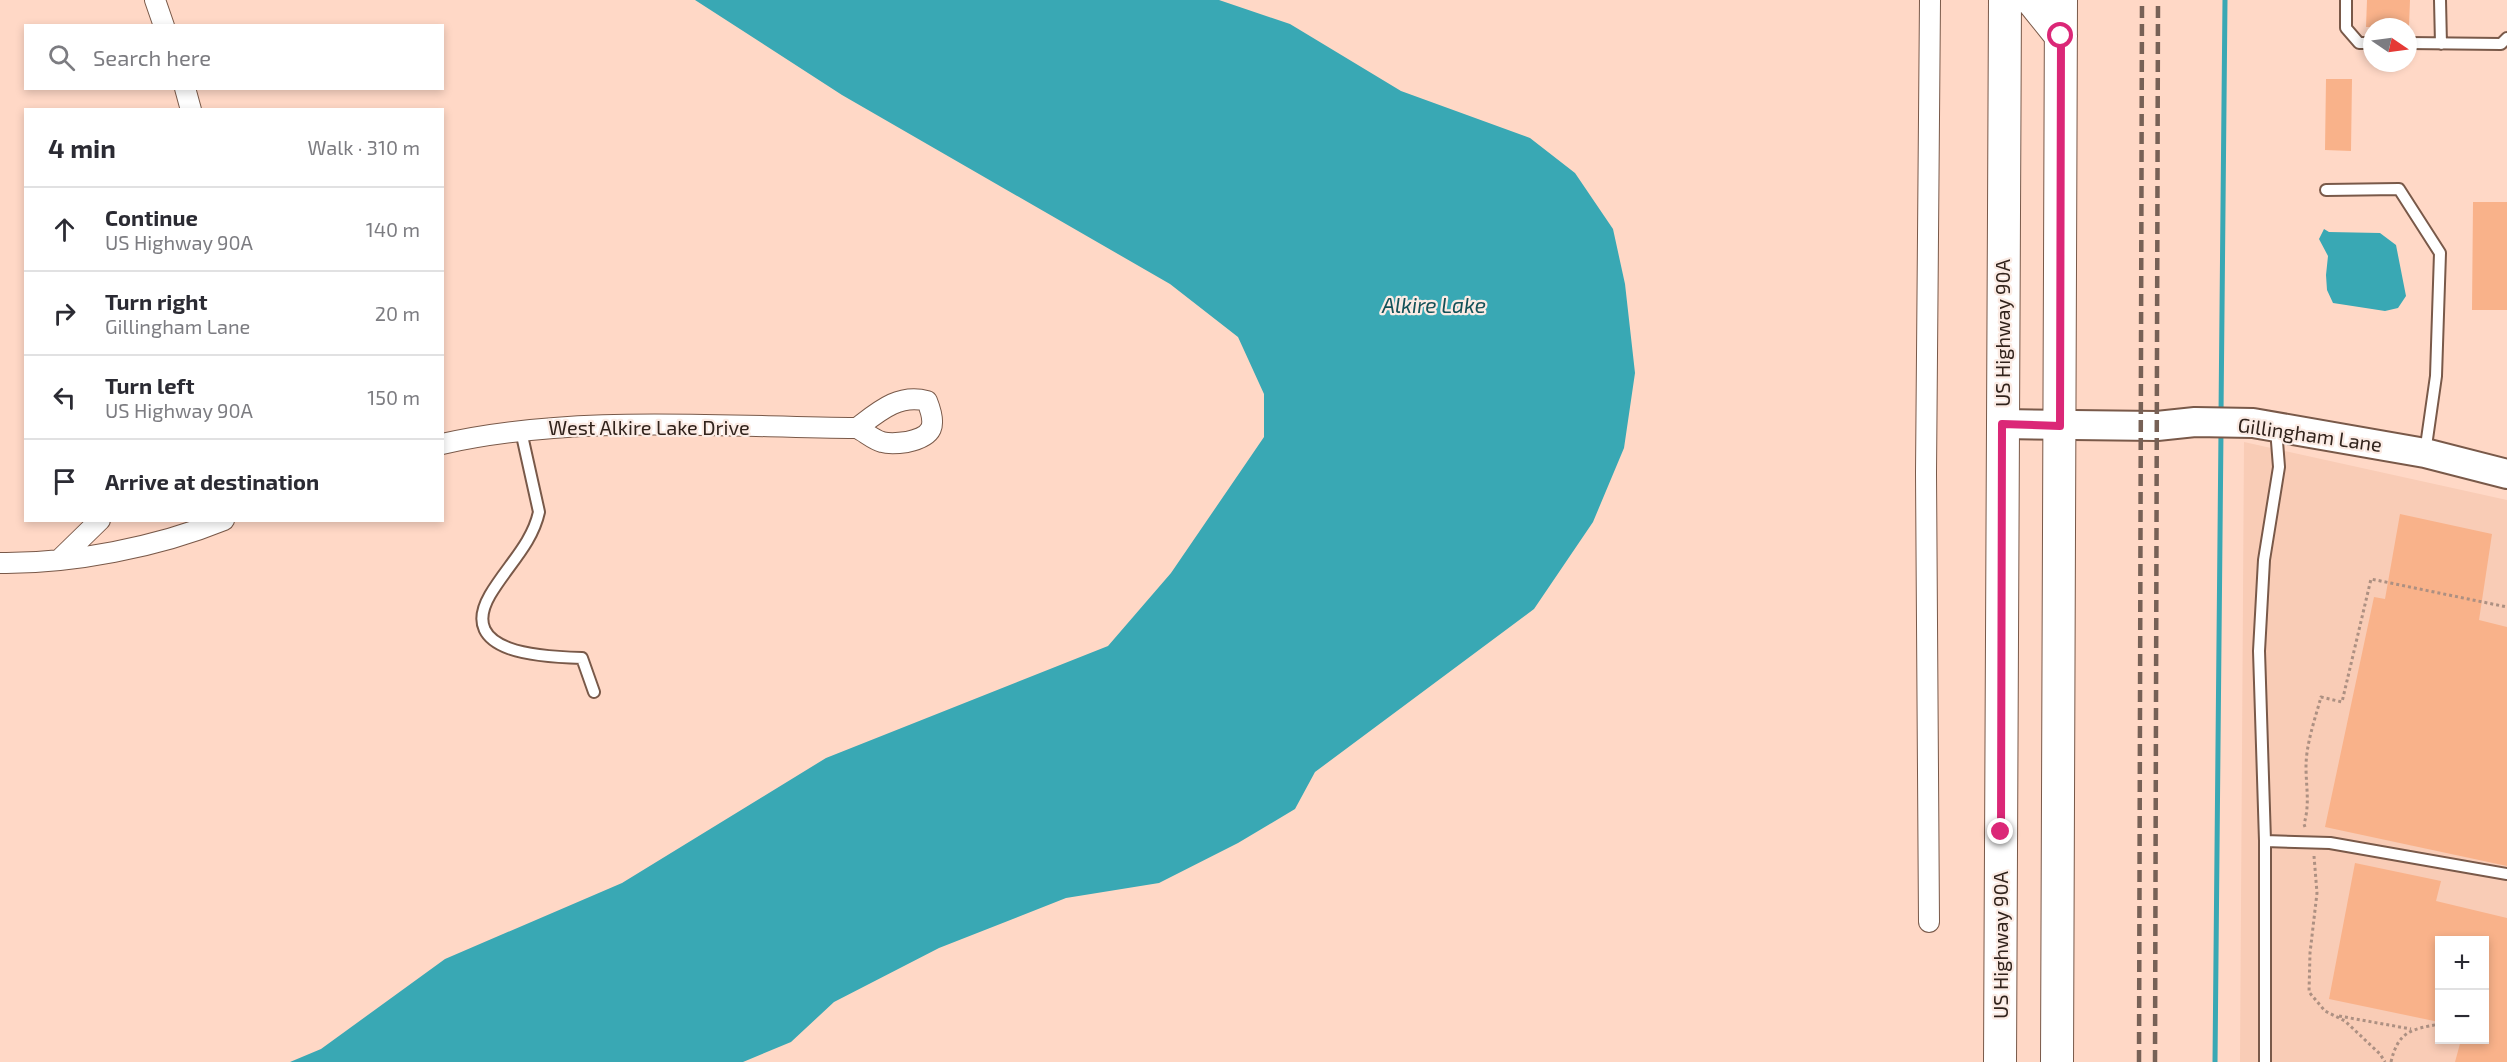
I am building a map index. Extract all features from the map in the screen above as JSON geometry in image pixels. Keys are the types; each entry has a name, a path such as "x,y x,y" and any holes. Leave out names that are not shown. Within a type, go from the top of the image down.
{"main road":[{"name":"US Highway 90A","path":"2000,1062 2004,0"},
{"path":"2032,0 2061,36"},
{"path":"2057,1062 2061,0"}],"street":[{"path":"154,0 163,24"},
{"path":"1929,922 1926,473 1930,0"},
{"path":"185,90 190,108"},
{"name":"Gillingham Lane","path":"2002,424 2157,426 2195,422 2264,425 2425,453 2507,474"},
{"name":"West Alkire Lake Drive","path":"444,444 522,431 640,425 857,428"},
{"path":"59,560 98,522"},
{"path":"0,563 59,560 190,534 219,522"}],"lane":[{"path":"2346,0 2346,28 2359,43 2363,43"},
{"path":"2440,0 2441,44"},
{"path":"2417,43 2501,44 2507,38"},
{"path":"2326,190 2399,189 2440,253 2436,376 2425,453"},
{"path":"2264,425 2279,467 2264,560 2259,651 2265,841 2265,1062"},
{"path":"522,431 539,512 525,546 490,595 483,610 482,627 486,636 508,648 561,658 582,658 594,692"},
{"path":"2265,841 2330,843 2507,874"}],"path":[{"path":"2359,632 2371,579 2507,607"},
{"path":"2334,1015 2411,1029 2435,1025"},
{"path":"2391,1062 2397,1044 2411,1029"}],"shaded area":[{"path":"2244,442 2507,500 2507,1062 2240,1062"}],"water":[{"name":"Alkire Lake","path":"695,0 1219,0 1290,24 1401,91 1530,138 1575,173 1613,229 1625,284 1635,373 1624,448 1593,522 1534,609 1315,772 1295,809 1238,843 1159,883 1066,898 939,948 834,1002 791,1042 743,1062 290,1062 321,1049 445,959 622,883 826,758 1108,646 1171,573 1264,437 1264,394 1238,337 1170,284 842,95"},
{"path":"2324,229 2329,232 2380,233 2396,245 2406,296 2398,308 2385,311 2333,303 2327,290 2328,256 2319,239"}],"building":[{"path":"2367,0 2410,0 2409,18 2366,18"},
{"path":"2326,79 2352,79 2351,151 2325,150"},
{"path":"2473,202 2507,202 2507,310 2472,310"},
{"path":"2400,514 2492,534 2479,620 2507,627 2507,866 2325,827 2374,597 2385,599"},
{"path":"2355,863 2441,881 2436,901 2507,918 2507,1062 2455,1062 2460,1044 2489,1044 2489,936 2435,936 2435,1021 2329,999"}],"waterway":[{"path":"2221,415 2225,0"},
{"path":"2215,1062 2221,431"}],"railway":[{"path":"2139,1062 2142,0"},
{"path":"2155,1062 2158,0"}],"route":[{"path":"2001,832 2002,424 2060,426 2061,36"}]}
